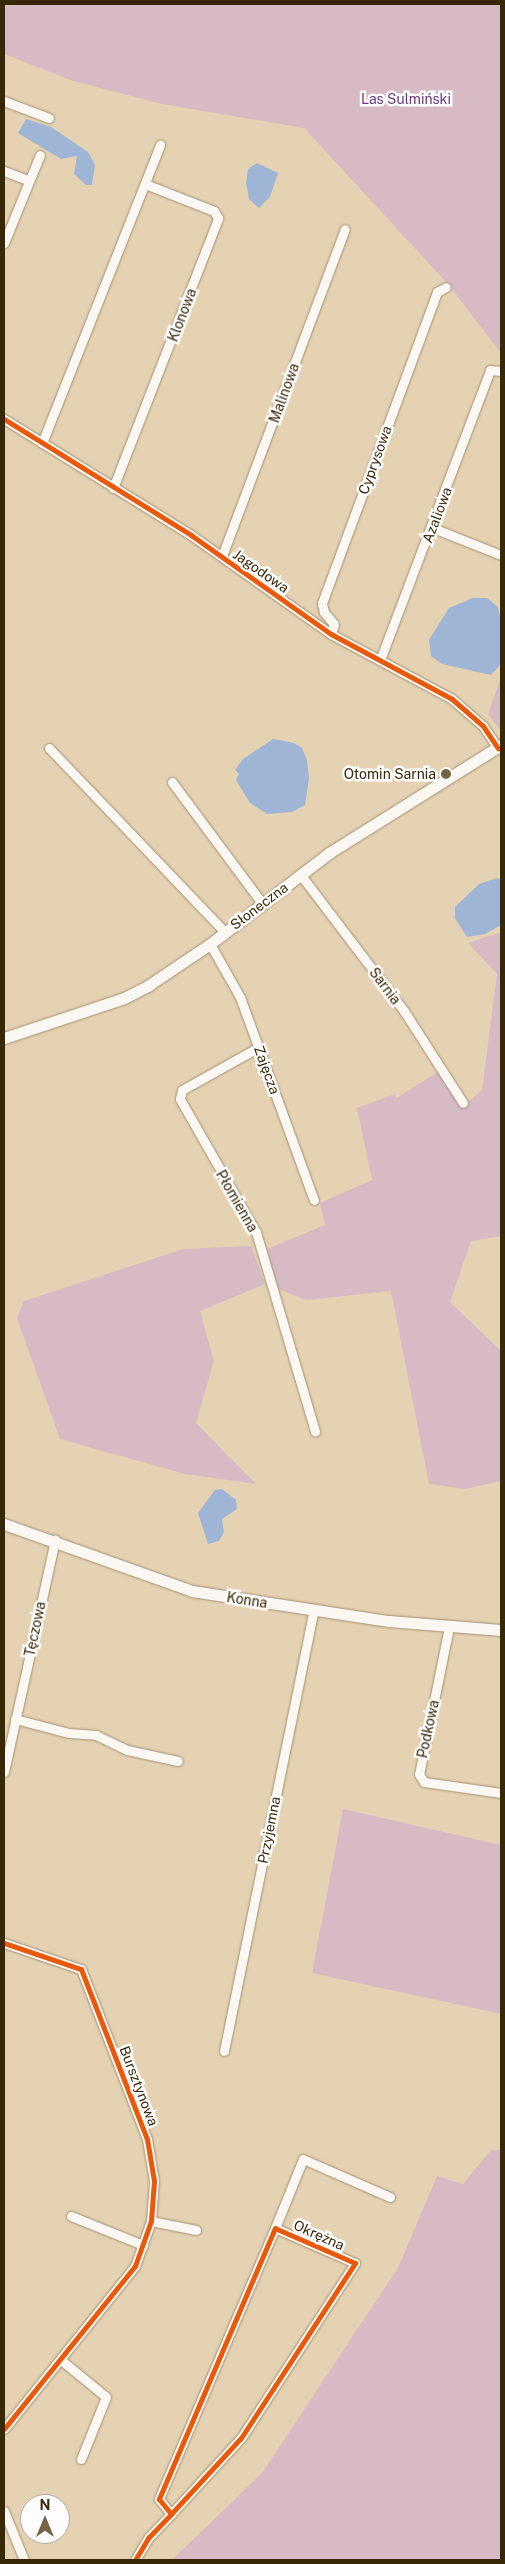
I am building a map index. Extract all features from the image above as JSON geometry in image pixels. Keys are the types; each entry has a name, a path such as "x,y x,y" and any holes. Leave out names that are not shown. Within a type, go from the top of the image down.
{"street":[{"path":"4,100 49,118"},
{"path":"42,443 160,145"},
{"path":"4,243 28,180 40,155"},
{"path":"4,171 28,180"},
{"name":"Klonowa","path":"113,488 218,218 214,212 145,184"},
{"name":"Malinowa","path":"222,556 345,230"},
{"name":"Cyprysowa","path":"331,634 334,624 324,612 322,603 437,292 446,287"},
{"name":"Azaliowa","path":"380,660 433,528 490,370 501,371"},
{"name":"Jagodowa","path":"4,419 222,556 331,634 463,707 500,747"},
{"path":"433,528 501,555"},
{"name":"Słoneczna","path":"4,1038 124,998 210,944 300,874 500,747"},
{"path":"49,748 225,932"},
{"path":"172,782 262,903"},
{"name":"Sarnia","path":"300,874 404,1011 463,1103"},
{"name":"Zajęcza","path":"210,944 240,997 314,1200"},
{"name":"Płomienna","path":"258,1047 182,1090 180,1099 256,1232 315,1431"},
{"name":"Konna","path":"4,1524 55,1540 192,1591 314,1610 449,1627 501,1630"},
{"name":"Tęczowa","path":"4,1772 55,1540"},
{"name":"Przyjemna","path":"224,2051 314,1610"},
{"name":"Podkowa","path":"449,1627 419,1774 424,1782 501,1793"},
{"path":"15,1720 69,1733 96,1735 127,1750 178,1761"},
{"name":"Bursztynowa","path":"4,1944 81,1969 147,2138 154,2182 151,2221 135,2266 4,2429"},
{"name":"Okrężna","path":"171,2514 159,2499 303,2159 390,2198"},
{"path":"71,2216 143,2245"},
{"path":"151,2221 196,2230"},
{"name":"Okrężna","path":"135,2560 149,2538 241,2438 355,2263 275,2228"},
{"path":"61,2360 106,2397 81,2459"},
{"path":"4,2511 24,2560"}],"green space":[{"name":"Las Sulmiński","path":"4,4 501,4 501,353 447,283 304,128 162,104 73,81 4,54"},
{"path":"501,677 501,731 488,714"},
{"path":"501,932 501,1236 471,1241 450,1302 501,1351 501,1481 465,1489 429,1484 391,1291 306,1300 278,1289 267,1249 325,1225 320,1203 372,1180 357,1108 395,1094 397,1098 439,1071 467,1103 482,1090 497,974 468,943"},
{"path":"251,1246 265,1284 200,1311 214,1361 196,1423 256,1484 185,1474 60,1439 17,1318 24,1301 183,1249"},
{"path":"343,1809 501,1845 501,2014 312,1973"},
{"path":"491,2150 501,2150 501,2560 172,2560 262,2473 398,2268 437,2176 463,2184"}],"water":[{"path":"26,119 51,127 88,152 95,165 92,185 86,185 74,174 77,156 61,159 18,133"},
{"path":"257,163 278,173 270,197 259,208 249,199 246,183 248,169"},
{"path":"473,598 487,598 498,607 501,621 501,664 491,675 442,664 431,656 429,640 449,608"},
{"path":"273,739 294,743 302,748 307,760 309,778 305,805 292,812 267,814 250,803 236,780 239,774 235,770 243,759"},
{"path":"497,878 501,880 501,925 485,934 467,937 455,918 455,907 479,884"},
{"path":"222,1489 236,1500 237,1509 222,1519 224,1532 219,1541 208,1544 198,1513 215,1490"}],"cycle path":[{"path":"4,419 191,535 331,634 452,699 483,726 498,748"},
{"path":"4,1943 81,1969 147,2139 154,2181 151,2221 135,2266 4,2429"},
{"path":"135,2560 149,2537 171,2514 241,2438 355,2263 275,2228 159,2499 171,2514"}],"place":[{"name":"Otomin Sarnia","path":"446,774"}]}
